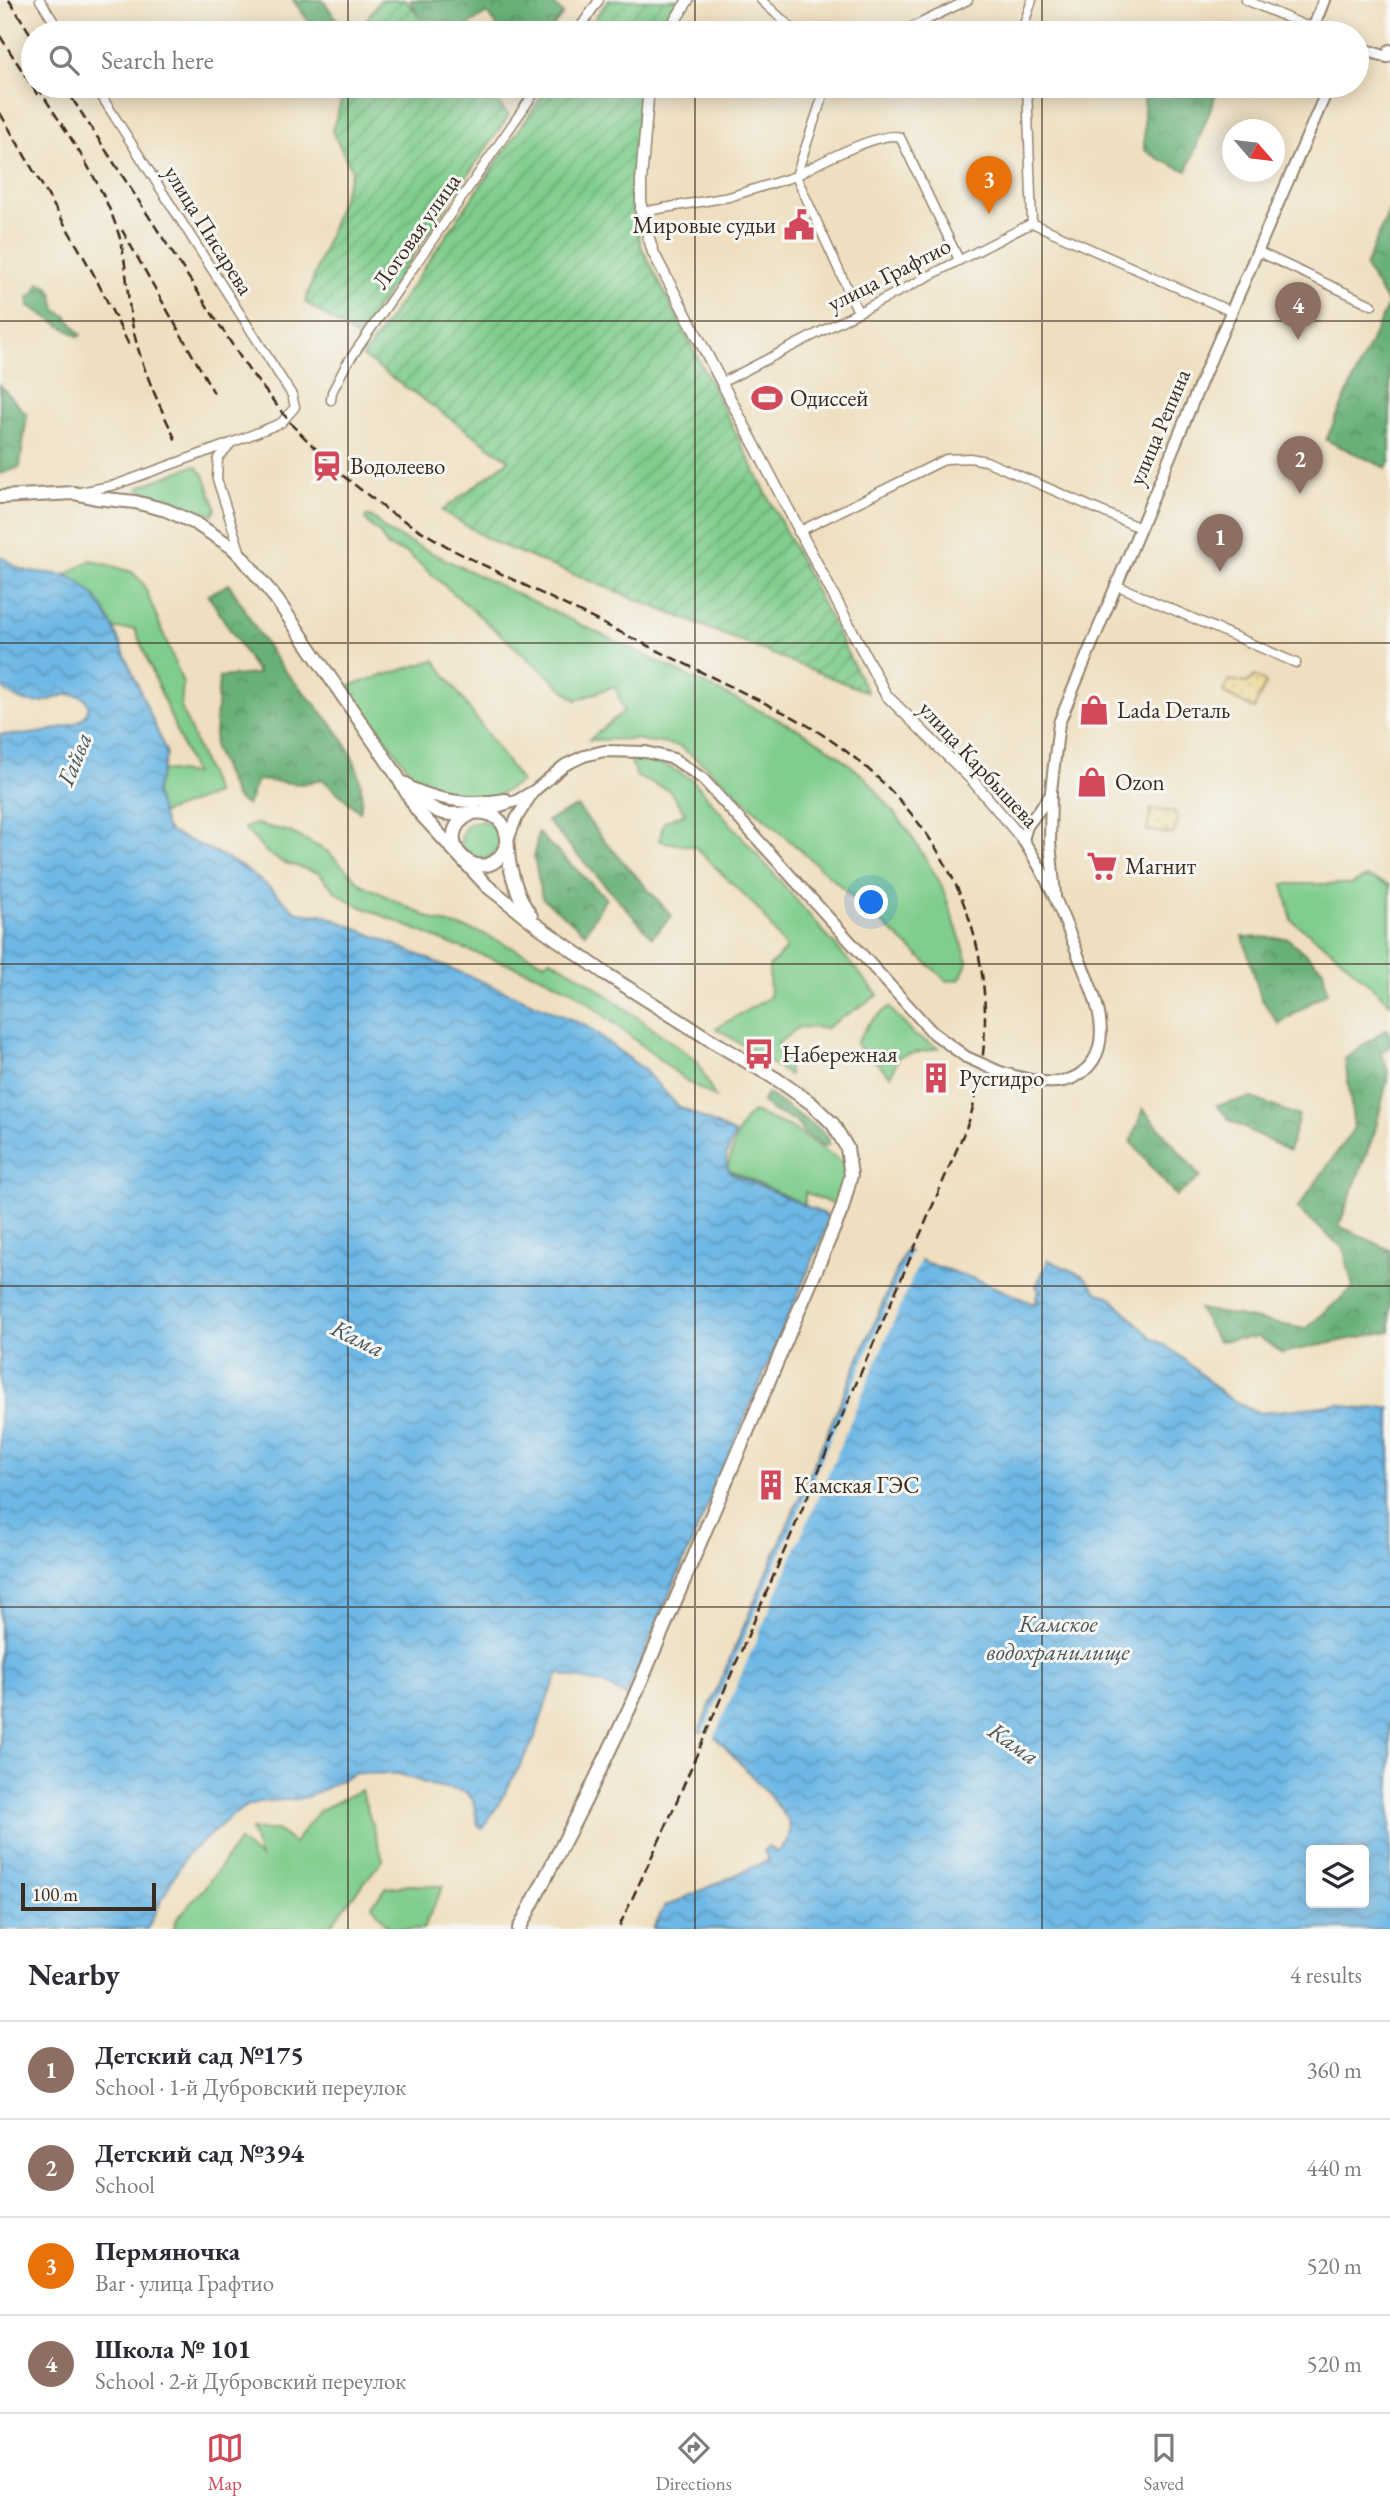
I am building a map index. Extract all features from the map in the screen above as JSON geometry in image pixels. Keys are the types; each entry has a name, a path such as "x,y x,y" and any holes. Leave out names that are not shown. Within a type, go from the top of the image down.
{"main road":[{"path":"1316,21 1324,0"},
{"path":"1369,50 1389,56"},
{"name":"улица Репина","path":"1055,895 1050,843 1051,791 1059,723 1230,312 1324,98"},
{"path":"2,497 74,493 135,502 166,510 206,529 242,557 277,600 423,818 487,886 538,926 663,1010 779,1080 824,1114 834,1124 847,1148 851,1175 848,1192 630,1707 519,1929"},
{"name":"улица Карбышева","path":"475,813 507,805 535,790 565,765 594,753 625,750 674,759 703,779 932,1032 966,1056 1000,1072 1038,1082 1062,1083 1082,1073 1098,1050 1100,1021 1055,895 1023,840"},
{"path":"394,771 412,788 431,797 462,803 503,800 535,790"},
{"path":"394,771 421,800 436,810 454,815 485,813 500,821 506,830 506,846 519,896 538,926"},
{"name":"улица Карбышева","path":"506,846 516,820 535,790"},
{"path":"1023,840 1024,831 1051,791"},
{"path":"475,813 462,820 455,832 455,846 462,858 475,865 490,864 498,859 506,846"},
{"path":"1032,854 1050,843"}],"street":[{"path":"40,0 53,21"},
{"path":"584,21 599,0"},
{"path":"675,21 688,0"},
{"path":"761,0 784,21"},
{"path":"925,21 968,0"},
{"path":"1025,21 1032,0"},
{"path":"1246,0 1295,21"},
{"name":"улица Писарева","path":"103,98 292,395 295,407 286,418 274,426 232,443"},
{"name":"Логовая улица","path":"331,400 332,392 346,365 531,98"},
{"name":"улица Карбышева","path":"648,98 641,212 653,251 798,532 886,695 972,781 1023,840"},
{"path":"822,98 796,176 858,312"},
{"path":"1027,98 1032,223 1230,312"},
{"path":"641,212 730,197 796,176 815,164 887,135 900,137 959,260"},
{"name":"улица Графтио","path":"721,383 1032,223"},
{"path":"1257,251 1372,305"},
{"path":"74,493 115,485 232,443"},
{"path":"232,443 218,458 217,479 242,557"},
{"path":"798,532 946,459 970,458 986,461 1140,528"},
{"path":"1116,586 1296,663"},
{"path":"1008,821 1033,818"}],"green space":[{"path":"293,0 323,0 338,21 308,21"},
{"path":"380,0 405,0 424,21 365,21"},
{"path":"410,0 551,0 563,14 557,21 493,21 487,13 475,21 421,21"},
{"path":"608,0 677,0 665,21 593,21"},
{"path":"342,98 493,98 509,115 357,337 305,302 352,170 332,131"},
{"path":"541,98 640,98 631,198 641,246 867,692 493,542 442,511 509,460 363,357"},
{"path":"1144,98 1214,98 1187,171 1144,150"},
{"path":"1390,208 1390,463 1386,468 1326,440 1388,304 1365,267"},
{"path":"39,283 48,287 56,310 66,316 81,335 79,337 29,306 28,297 34,294"},
{"path":"0,385 27,415 20,467 0,474"},
{"path":"193,466 204,475 216,509 213,515 138,489 141,486"},
{"path":"366,516 375,519 386,531 798,729 829,748 866,778 907,829 941,884 968,961 960,979 947,981 706,766 679,746 634,739 589,740 624,711 615,686 576,700 407,553 388,547 379,533 365,520"},
{"path":"91,560 132,572 143,583 183,683 181,707 216,794 160,814 155,793 161,770 194,774 135,629 114,629 89,591 65,575"},
{"path":"229,584 274,656 324,714 349,750 361,790 360,812 322,779 302,784 257,780 247,806 235,797 214,748 219,677 258,674 208,595"},
{"path":"435,660 521,782 496,796 471,800 445,796 419,784 348,686"},
{"path":"629,757 665,765 692,779 878,995 826,1028 799,1027 778,1043 788,1057 789,1075 716,1028 770,997 769,967 786,949 760,911 695,847 659,841 664,822 685,813 669,790 637,777"},
{"path":"577,806 672,916 652,937 547,821"},
{"path":"480,821 493,827 499,840 493,853 480,859 467,853 461,840 467,827"},
{"path":"256,824 290,832 327,851 361,884 434,920 479,932 545,963 551,959 589,982 697,1061 715,1097 688,1082 573,991 539,975 448,943 355,904 336,892 319,873 282,862 266,852 244,828"},
{"path":"538,833 606,898 585,933 542,898 534,856"},
{"path":"1367,877 1390,885 1390,1003 1334,952 1292,921 1283,884 1352,884"},
{"path":"1243,937 1287,938 1323,969 1327,992 1279,1024 1261,998"},
{"path":"889,1007 914,1035 939,1048 899,1056 891,1076 856,1044 869,1023"},
{"path":"1386,1029 1390,1035 1390,1047 1380,1052 1389,1072 1375,1131 1339,1226 1390,1250 1390,1331 1282,1353 1259,1337 1217,1341 1199,1309 1305,1329 1353,1288 1344,1249 1297,1209 1354,1128 1345,1059"},
{"path":"767,1093 824,1133 829,1145 823,1146 804,1133 795,1121 772,1111 762,1102"},
{"path":"1252,1098 1299,1116 1289,1151 1229,1120 1217,1105"},
{"path":"1143,1109 1201,1177 1176,1196 1131,1142"},
{"path":"753,1112 790,1127 844,1163 846,1175 836,1206 805,1192 805,1205 727,1169 739,1130"},
{"path":"361,1790 383,1859 331,1924 323,1929 174,1929 175,1921 205,1887 239,1841 260,1858 251,1830 277,1830 294,1843 320,1810"},
{"path":"410,1885 443,1886 423,1929 390,1929 372,1905 386,1888"}],"sand":[{"path":"1255,676 1266,683 1254,709 1223,693 1229,680 1247,683"},
{"path":"1151,809 1175,812 1178,822 1173,834 1147,831"}],"water":[{"path":"0,556 18,568 65,575 78,581 102,606 167,754 155,793 166,828 170,832 241,866 295,911 310,915 322,914 585,1025 643,1069 678,1106 735,1134 726,1158 731,1173 831,1217 626,1696 604,1684 559,1674 549,1694 534,1740 482,1829 478,1825 473,1800 466,1792 431,1785 399,1774 355,1773 310,1796 246,1806 187,1855 147,1929 0,1929 0,734 28,734 74,724 84,718 88,704 76,695 30,702 11,695 1,686"},
{"name":"Камское водохранилище","path":"906,1249 924,1262 983,1282 1031,1303 1039,1302 1036,1299 1041,1291 1036,1287 1048,1260 1084,1276 1098,1293 1109,1296 1151,1337 1174,1351 1227,1397 1260,1413 1339,1404 1360,1409 1390,1407 1390,1929 653,1929 664,1907 769,1860 764,1851 768,1847 777,1852 789,1836 790,1828 785,1816 714,1736 699,1731"}],"pier":[{"path":"911,1251 922,1256 713,1740 702,1736"}],"railway":[{"path":"9,0 22,21"},
{"path":"0,36 21,69"},
{"path":"45,98 82,156 111,212 124,255 136,343 177,443"},
{"path":"72,98 248,369 293,426 342,475 391,513 455,551 789,715 843,749 889,789 927,834 956,885 975,940 984,998 982,1058 969,1121 666,1826 618,1929"},
{"path":"0,113 93,273 131,349"},
{"path":"122,230 214,393"}],"place":[{"name":"Пермяночка","path":"989,214"},
{"name":"Мировые судьи","path":"799,225"},
{"name":"Школа № 101","path":"1298,340"},
{"name":"Одиссей","path":"767,398"},
{"name":"Водолеево","path":"327,466"},
{"name":"Детский сад №394","path":"1300,494"},
{"name":"Детский сад №175","path":"1220,572"},
{"name":"Lada Dеталь","path":"1094,710"},
{"name":"Ozon","path":"1092,782"},
{"name":"Магнит","path":"1102,866"},
{"name":"Набережная","path":"759,1054"},
{"name":"Русгидро","path":"936,1078"},
{"name":"Камская ГЭС","path":"771,1485"}],"water label":[{"name":"Гайва","path":"74,759"},
{"name":"Кама","path":"358,1338"},
{"name":"Кама","path":"1014,1743"}]}
